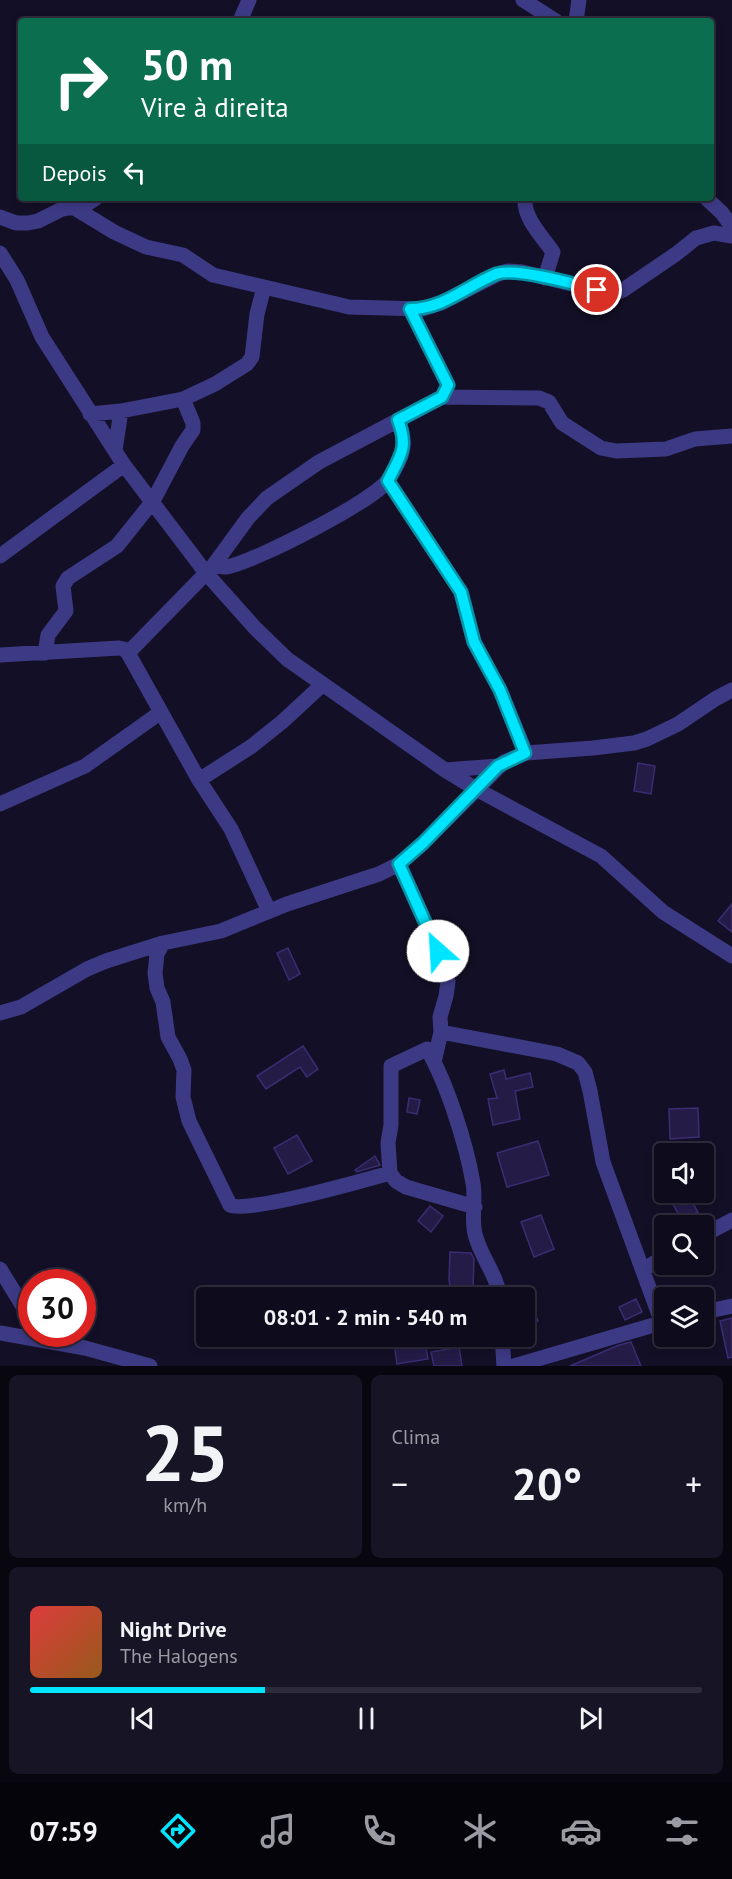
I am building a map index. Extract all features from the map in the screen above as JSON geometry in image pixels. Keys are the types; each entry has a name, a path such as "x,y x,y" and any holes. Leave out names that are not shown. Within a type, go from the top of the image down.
{"street":[{"path":"241,18 249,0"},
{"path":"523,0 551,18"},
{"path":"576,18 579,0"},
{"path":"78,210 92,201"},
{"path":"525,201 527,215 553,252 545,278"},
{"path":"709,201 732,227"},
{"path":"0,217 28,223 67,208 78,210 114,232 146,247 183,255 213,274 350,307 410,309 434,306 496,274 507,271 522,272 613,294 623,290 696,238 714,233 732,236"},
{"path":"0,253 17,280 42,337 124,465 210,569 255,628 287,659 445,770 601,856 663,912 732,956"},
{"path":"90,414 121,411 183,399 231,376 250,361 257,314 264,287"},
{"path":"410,309 448,385 442,397"},
{"path":"128,653 210,569 248,518 279,489 339,451 442,397 539,398 549,402 562,423 601,448 616,452 666,449 695,439 732,436"},
{"path":"45,653 48,635 66,611 63,586 68,578 117,546 153,501 193,430 193,423 183,399"},
{"path":"115,450 121,411"},
{"path":"210,569 248,560 368,498 388,481 404,448 403,431 398,420"},
{"path":"0,556 124,465"},
{"path":"388,481 461,592 474,642 500,690 525,753"},
{"path":"0,655 119,648 128,653 199,780 231,829 269,911"},
{"path":"199,780 252,746 322,685"},
{"path":"0,1013 21,1006 87,969 106,961 163,943 221,931 269,911 361,882 399,864 423,843 498,766 525,753 634,743 648,739 729,696"},
{"path":"0,804 66,777 161,712"},
{"path":"445,770 498,766"},
{"path":"399,864 446,968 448,982 440,1017 441,1032 434,1062"},
{"path":"163,943 157,954 155,973 157,988 163,1002 168,1037 184,1070 183,1097 189,1121 230,1205 234,1208 259,1205 390,1173"},
{"path":"441,1032 557,1054 578,1063 585,1072 603,1162 654,1299"},
{"path":"475,1207 406,1187 396,1181 390,1173 388,1143 391,1125 391,1066 427,1049 464,1142 474,1185 475,1207 474,1230 477,1241 492,1269 497,1287"},
{"path":"714,1231 728,1225"},
{"path":"643,1270 654,1263"},
{"path":"0,1269 18,1298"},
{"path":"714,1310 732,1305"},
{"path":"514,1366 560,1359 654,1325"},
{"path":"0,1333 18,1335"},
{"path":"81,1347 150,1366"},
{"path":"503,1347 504,1366"}],"building":[{"path":"638,763 655,766 651,794 634,791"},
{"path":"732,904 732,932 718,921"},
{"path":"288,948 300,974 289,980 277,953"},
{"path":"303,1046 318,1069 307,1077 300,1067 266,1089 257,1076"},
{"path":"504,1070 506,1079 530,1073 533,1087 515,1091 520,1119 493,1125 488,1099 497,1098 490,1074"},
{"path":"409,1098 420,1100 417,1114 407,1112"},
{"path":"698,1108 699,1137 670,1139 669,1109"},
{"path":"297,1135 312,1161 288,1174 274,1148"},
{"path":"538,1141 549,1175 507,1187 497,1153"},
{"path":"375,1156 380,1165 357,1172 355,1170"},
{"path":"673,1203 693,1203 698,1212 693,1215 679,1215"},
{"path":"430,1206 443,1216 431,1232 418,1221"},
{"path":"541,1215 554,1249 534,1257 521,1222"},
{"path":"450,1252 471,1253 474,1259 473,1287 450,1287"},
{"path":"636,1299 642,1312 625,1320 619,1307"},
{"path":"732,1318 732,1357 728,1358 720,1321"},
{"path":"631,1342 641,1366 570,1366 619,1345"},
{"path":"395,1347 426,1347 428,1359 397,1364"},
{"path":"459,1347 462,1366 434,1366 431,1352"}],"route":[{"path":"438,951 399,864 423,843 498,766 525,753 500,690 474,642 461,592 388,481 404,448 403,431 398,420 442,397 448,385 410,309 422,309 441,303 496,274 507,271 522,272 597,290"}]}
